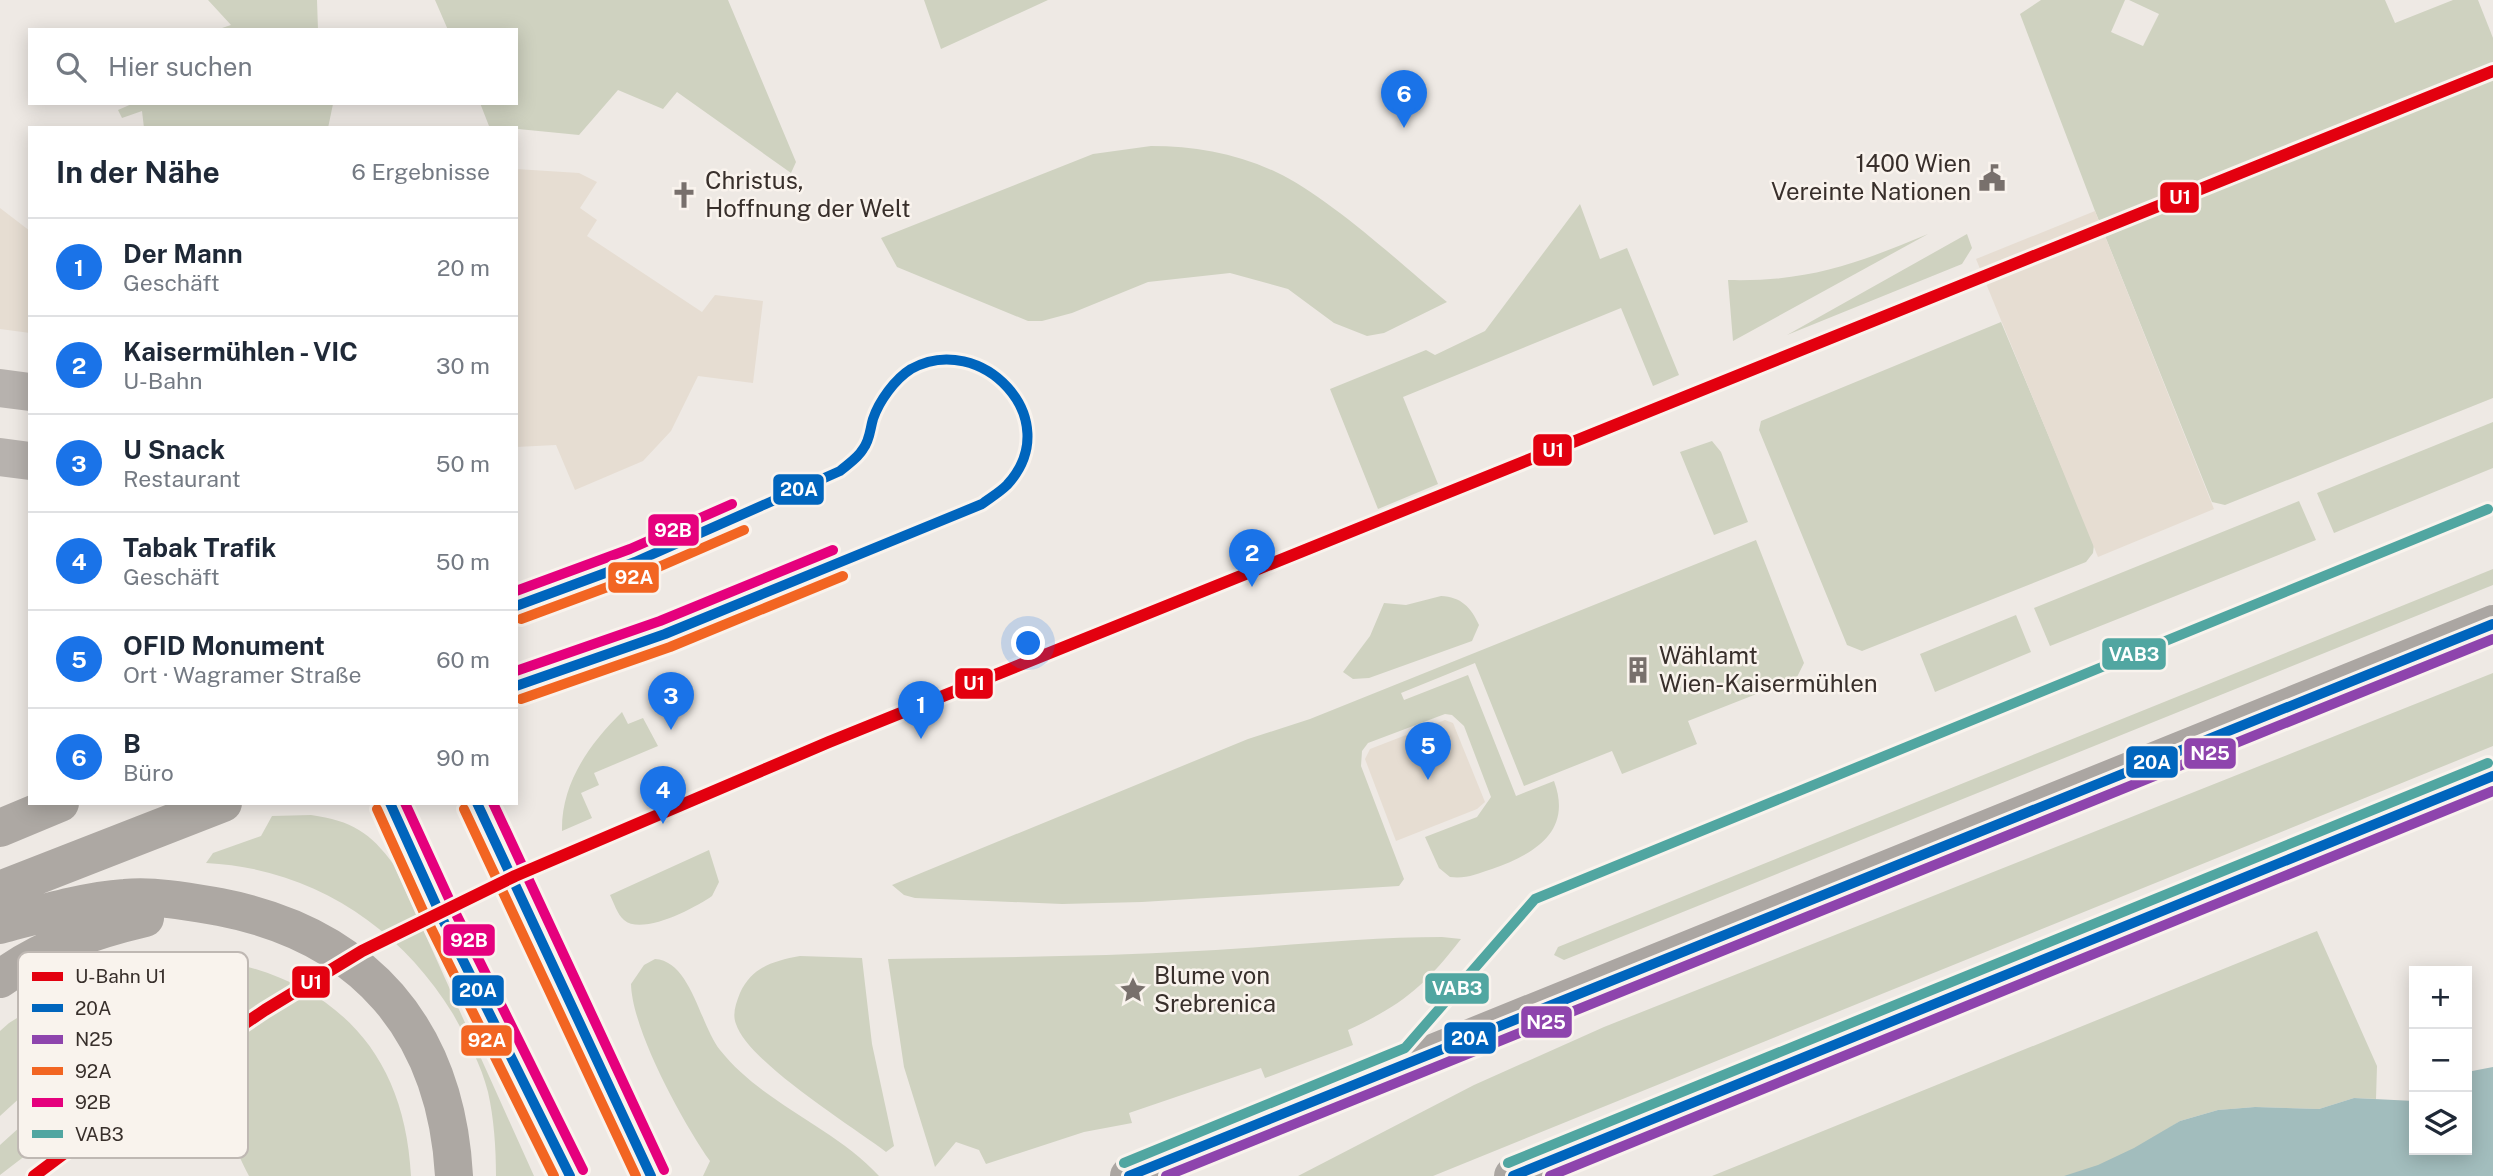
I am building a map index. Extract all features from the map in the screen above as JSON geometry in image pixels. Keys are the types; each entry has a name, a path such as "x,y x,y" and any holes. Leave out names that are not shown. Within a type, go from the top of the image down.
{"highway":[{"path":"0,828 55,805"},
{"path":"0,890 218,805"},
{"path":"0,925 55,910 127,897 201,904 255,914 308,936 352,962 395,1002 425,1050 443,1094 452,1140 454,1176"},
{"path":"44,952 98,929 201,904"},
{"path":"0,979 18,968"}],"main road":[{"path":"0,388 28,392"},
{"path":"0,457 28,461"},
{"path":"1129,1176 2493,624"},
{"path":"1513,1176 2493,776"},
{"path":"391,805 442,918 570,1176"},
{"path":"479,805 651,1176"}],"green space":[{"path":"208,0 317,0 318,28 222,28 231,25"},
{"path":"435,0 728,0 796,162 791,173 677,92 663,109 618,90 579,135 518,129 518,126 489,126 481,105 518,105 518,28 447,28"},
{"path":"924,0 1048,0 941,49"},
{"path":"2041,0 2125,0 2111,32 2143,46 2159,14 2129,0 2385,0 2395,23 2453,0 2478,0 2493,38 2493,398 2225,505 2212,502 2095,211 2020,14"},
{"path":"129,105 333,105 328,126 144,126 142,111 122,118 118,110"},
{"path":"1151,146 1214,152 1245,160 1297,183 1341,214 1447,302 1384,333 1367,336 1334,323 1288,289 1230,273 1148,282 1072,313 1042,321 1028,321 897,267 881,238 1093,154"},
{"path":"1580,204 1600,259 1627,248 1679,375 1653,386 1621,308 1403,397 1438,484 1378,509 1330,389 1426,350 1435,355 1485,331"},
{"path":"1928,234 1733,341 1728,280 1783,278 1831,269"},
{"path":"1967,234 1972,248 1962,264 1787,335"},
{"path":"2001,322 2094,544 2093,553 2086,562 1862,651 1847,645 1759,430 1761,421"},
{"path":"2493,422 2493,468 2334,533 2317,493"},
{"path":"1712,441 1721,452 1748,522 1714,535 1680,452"},
{"path":"2299,501 2316,540 2050,646 2034,608"},
{"path":"1756,540 1804,663 1797,677 1787,682 1688,721 1697,744 1622,774 1612,751 1524,786 1475,663 1401,693 1404,700 1468,675 1516,796 1554,781 1559,799 1554,827 1535,848 1508,863 1471,876 1450,877 1439,868 1425,837 1477,817 1491,797 1464,726 1452,715 1445,714 1368,743 1362,751 1361,766 1404,879 1399,886 1142,902 1062,904 915,898 904,895 892,885 1248,739 1310,719"},
{"path":"2493,569 2493,585 1564,960 1554,955 1558,947"},
{"path":"1441,596 1460,601 1472,613 1479,625 1472,641 1369,678 1353,679 1343,672 1370,636 1384,603 1406,605"},
{"path":"2016,615 2031,652 1935,692 1920,654"},
{"path":"2493,673 2493,746 1433,1176 1298,1176 1474,1085 1604,1027"},
{"path":"622,712 628,724 643,718 658,746 594,773 599,785 581,793 592,818 562,831 566,797 579,766 599,737"},
{"path":"311,815 338,821 359,830 377,844 394,865 534,1176 496,1176 488,1092 468,1042 431,982 379,928 316,890 281,876 244,867 206,863 213,853 261,836 272,816"},
{"path":"709,850 719,882 712,896 694,907 655,923 632,924 619,915 610,895"},
{"path":"2317,931 2377,1066 2376,1099 2354,1098 2319,1109 2255,1107 2218,1110 2180,1121 2094,1176 1712,1176"},
{"path":"1442,937 1461,939 1411,993 1383,1012 1348,1030 1353,1045 1265,1078 1261,1068 1129,1113 1132,1123 1084,1132 986,1164 979,1150 956,1142 935,1167 904,1067 888,959 1158,953"},
{"path":"800,956 862,958 872,1044 894,1146 886,1152 780,1074 744,1039 736,1024 734,1012 737,1001 751,977 772,963"},
{"path":"655,959 667,962 678,971 694,996 713,1039 737,1069 861,1158 879,1176 703,1176 710,1161 686,1124 661,1076 640,1026 634,1003 631,984 644,965"},
{"path":"248,968 281,978 317,997 348,1021 373,1051 392,1087 405,1128 411,1176 249,1176 241,1158 248,1158"},
{"path":"18,1018 18,1100 0,1116 0,1031"},
{"path":"18,1129 18,1158 22,1158 0,1175 0,1145"}],"shaded area":[{"path":"518,169 579,173 597,182 580,208 597,220 587,236 702,312 715,295 763,301 753,383 698,376 671,431 643,461 575,490 556,445 518,447"},
{"path":"0,208 28,229 28,333 0,329"},
{"path":"2095,211 2214,509 2098,557 1976,259"},
{"path":"1445,720 1453,723 1485,802 1477,809 1396,841 1365,759 1370,749"}],"water":[{"path":"2493,1067 2493,1176 2064,1176 2098,1165 2134,1148 2180,1121 2218,1110 2255,1107 2319,1109 2354,1098 2409,1101 2409,1155 2472,1155 2472,1071"}],"metro line":[{"name":"U1","path":"248,1021 362,951 515,876 829,742 2493,71"},
{"name":"U1","path":"34,1176 58,1158"}],"transit line":[{"name":"20A","path":"518,605 635,562 840,471 856,458 867,442 873,419 883,398 899,378 911,369 937,360 964,361 988,371 1008,388 1022,409 1027,434 1023,459 1007,485 982,504 665,634 518,685"},
{"name":"92B","path":"518,590 630,549 732,504"},
{"name":"VAB3","path":"1124,1163 1405,1048 1535,899 2488,509"},
{"name":"92A","path":"521,619 640,575 744,530"},
{"name":"92B","path":"518,670 660,621 833,550"},
{"name":"92A","path":"521,699 670,647 843,576"},
{"name":"20A","path":"1129,1176 2493,624"},
{"name":"N25","path":"1166,1176 2493,639"},
{"name":"VAB3","path":"1508,1163 2488,763"},
{"name":"20A","path":"1513,1176 2493,776"},
{"name":"N25","path":"1550,1176 2493,791"},
{"name":"20A","path":"391,805 442,918 570,1176"},
{"name":"92B","path":"406,805 455,912 583,1170"},
{"name":"20A","path":"478,805 651,1176"},
{"name":"92B","path":"494,805 664,1170"},
{"name":"92A","path":"377,809 429,924 554,1176"},
{"name":"92A","path":"464,809 636,1176"}],"place":[{"name":"B","path":"1404,128"},
{"name":"1400 Wien Vereinte Nationen","path":"1992,178"},
{"name":"Christus, Hoffnung der Welt","path":"684,195"},
{"name":"Kaisermühlen - VIC","path":"1252,587"},
{"name":"Wählamt Wien-Kaisermühlen","path":"1638,670"},
{"name":"U Snack","path":"671,730"},
{"name":"Der Mann","path":"921,739"},
{"name":"OFID Monument","path":"1428,780"},
{"name":"Tabak Trafik","path":"663,824"},
{"name":"Blume von Srebrenica","path":"1133,990"}]}
